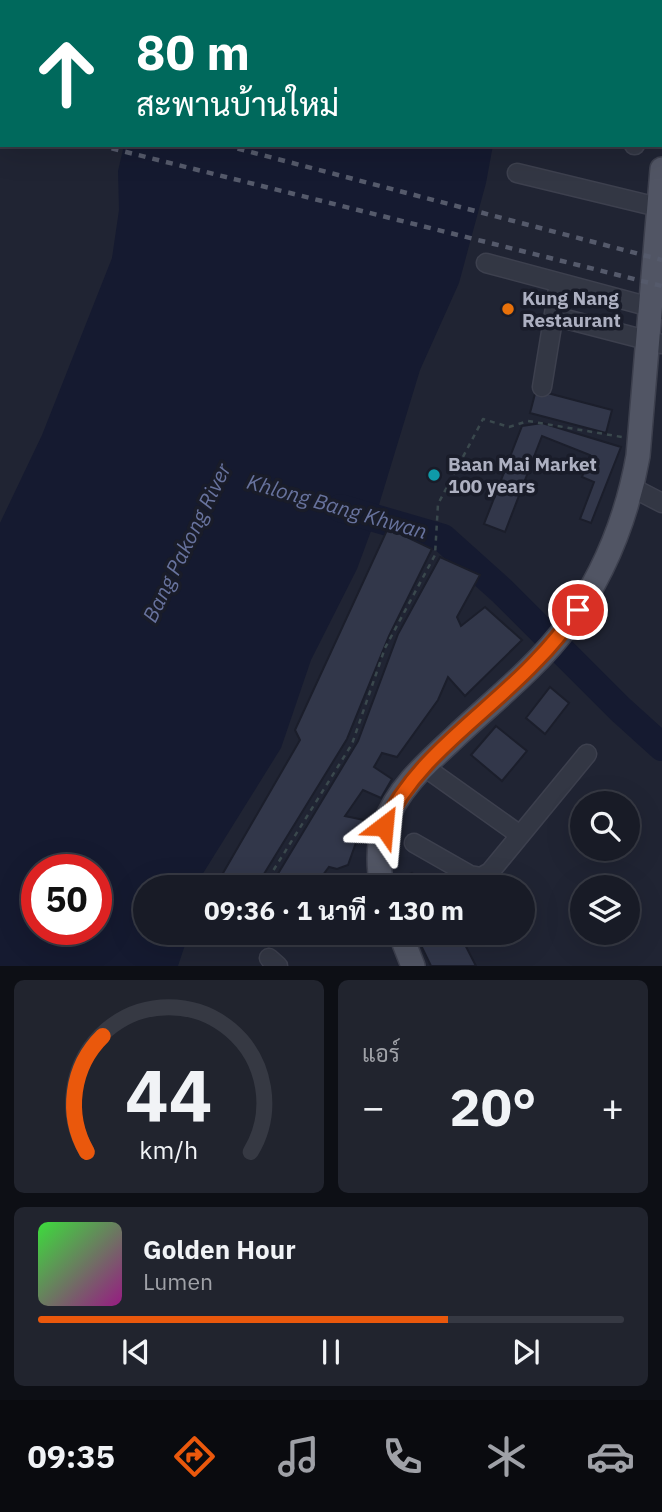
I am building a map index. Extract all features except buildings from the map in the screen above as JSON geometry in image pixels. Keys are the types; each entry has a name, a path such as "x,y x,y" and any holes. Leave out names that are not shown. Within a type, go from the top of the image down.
{"main road":[{"path":"381,875 378,852 384,826 394,804 423,766 505,691 551,644 590,592 617,536 632,488 654,341 662,169"},
{"path":"405,945 414,966"}],"street":[{"path":"517,173 660,208"},
{"path":"486,263 656,309"},
{"path":"542,387 559,283"},
{"path":"554,316 654,341"},
{"path":"632,488 662,503"},
{"path":"414,843 470,875 481,877 490,872 587,754"},
{"path":"423,766 520,835"}],"path":[{"path":"270,875 352,744 385,648 435,555 438,504 483,419 509,427 528,421 639,440"}],"water":[{"name":"Bang Pakong River","path":"124,147 493,147 486,183 459,283 420,370 357,569 311,660 281,748 202,875 133,875 133,945 185,945 178,966 0,966 0,523 42,435 112,258 119,210 118,171"}],"waterway":[{"name":"Khlong Bang Khwan","path":"340,508 443,538 502,591 620,709 662,747"}],"railway":[{"path":"106,147 662,286"},
{"path":"232,147 662,260"}],"place":[{"name":"Kung Nang Restaurant","path":"508,309"},
{"name":"Baan Mai Market 100 years","path":"434,475"}],"route":[{"path":"384,826 394,804 423,766 537,661 578,610"}]}
